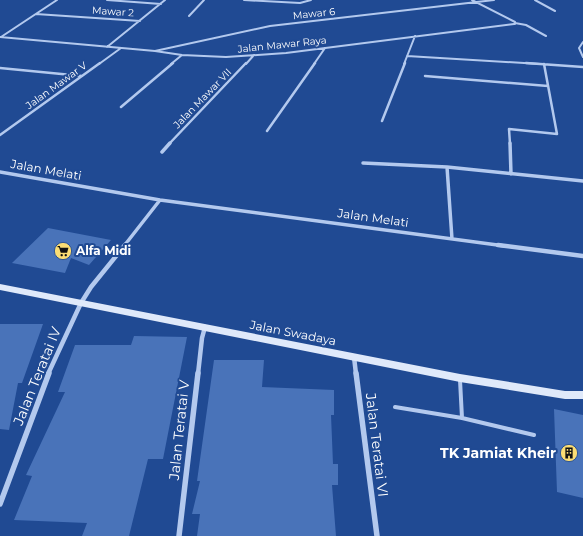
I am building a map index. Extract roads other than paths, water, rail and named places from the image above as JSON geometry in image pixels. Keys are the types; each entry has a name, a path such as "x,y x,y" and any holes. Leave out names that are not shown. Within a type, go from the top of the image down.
{"street":[{"path":"0,37 58,0"},
{"path":"107,0 161,4"},
{"path":"107,47 165,0"},
{"path":"189,16 204,0"},
{"path":"244,0 300,3 311,0"},
{"path":"252,5 256,0"},
{"path":"472,0 515,23 526,25 546,36"},
{"name":"Mawar 6","path":"155,51 270,26 494,0"},
{"path":"535,0 555,11"},
{"name":"Mawar 2","path":"36,14 140,21"},
{"name":"Jalan Mawar Raya","path":"0,37 155,51 182,55 226,57 325,48 515,23"},
{"path":"382,121 415,36"},
{"path":"583,42 579,48 583,57"},
{"name":"Jalan Mawar V","path":"0,135 121,48"},
{"path":"267,131 325,48"},
{"path":"121,106 182,55"},
{"name":"Jalan Mawar VII","path":"162,152 254,55"},
{"path":"407,56 583,67"},
{"path":"510,174 509,129 558,134 544,64"},
{"path":"0,68 82,76"},
{"path":"425,76 548,86"},
{"path":"363,163 447,167 583,181"},
{"path":"447,167 452,239"},
{"name":"Jalan Melati","path":"0,172 160,200 583,256"},
{"path":"81,303 91,287 160,200"},
{"name":"Jalan Swadaya","path":"0,287 460,378 566,395 583,395"},
{"name":"Jalan Teratai IV","path":"0,504 47,377 81,303"},
{"name":"Jalan Teratai V","path":"179,536 202,338 205,327"},
{"name":"Jalan Teratai VI","path":"354,357 377,536"}],"lane":[{"path":"460,378 462,418"},
{"path":"395,407 462,418 534,435"}],"place":[{"name":"Alfa Midi","path":"63,251"},
{"name":"TK Jamiat Kheir","path":"569,453"}]}
